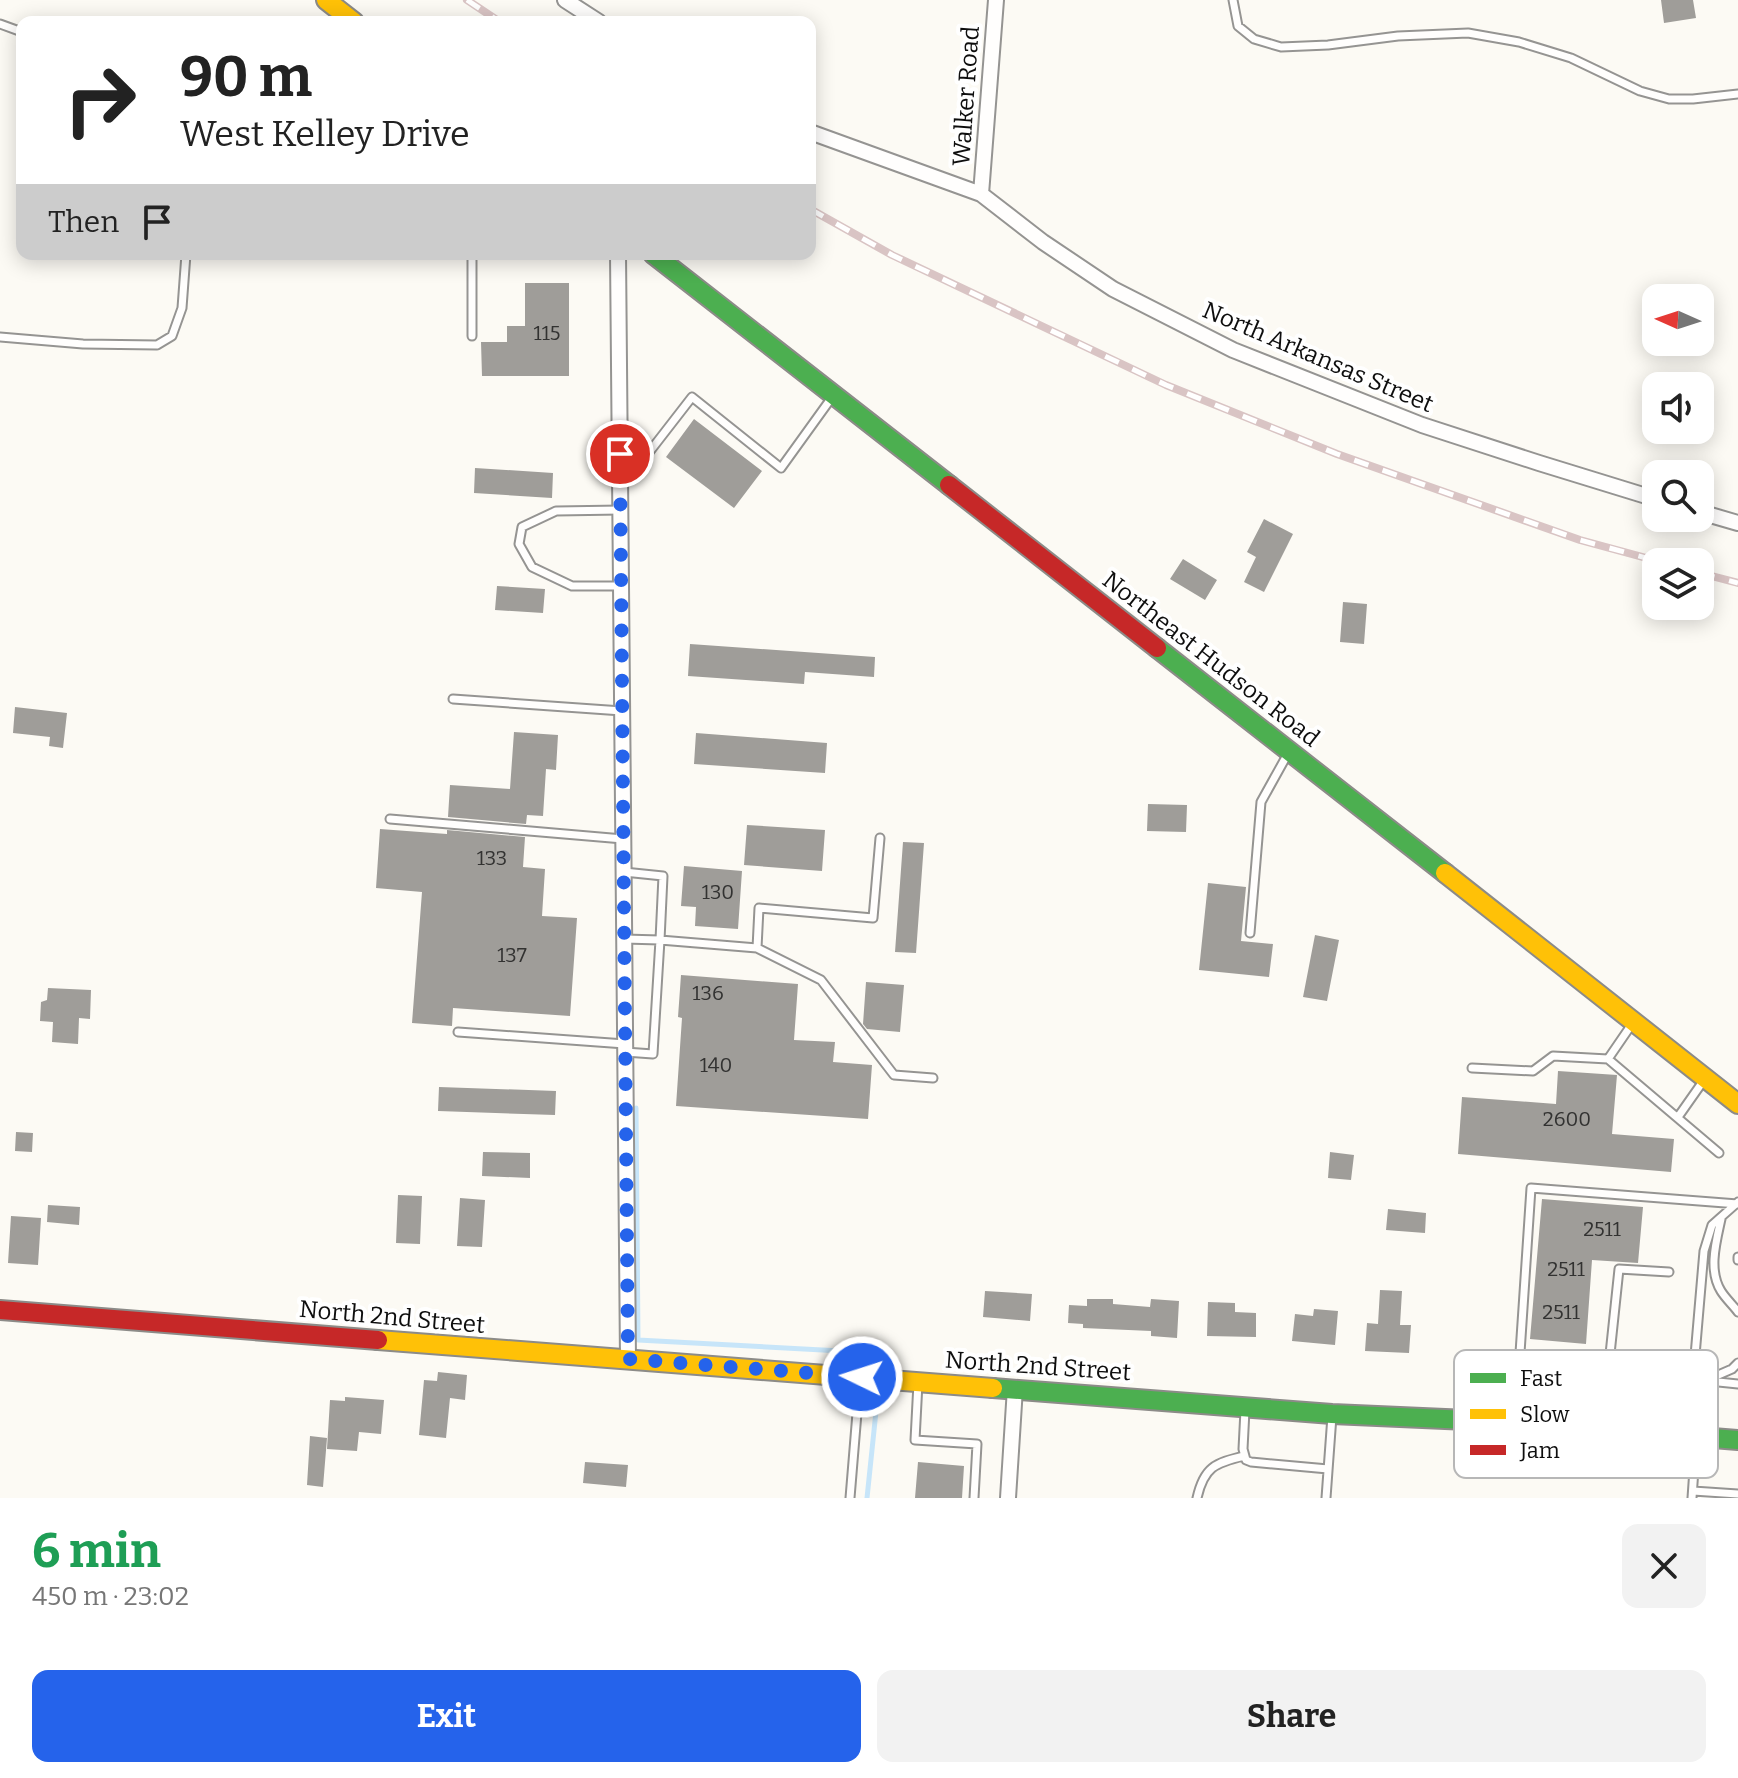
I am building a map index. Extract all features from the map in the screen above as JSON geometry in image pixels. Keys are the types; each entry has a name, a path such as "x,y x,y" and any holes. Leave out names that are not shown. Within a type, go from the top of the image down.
{"main road":[{"path":"326,0 346,16"},
{"name":"Northeast Hudson Road","path":"661,260 1738,1104"},
{"name":"North 2nd Street","path":"0,1310 1332,1414 1454,1419"},
{"name":"North 2nd Street","path":"1718,1438 1738,1440"}],"street":[{"path":"565,0 590,16"},
{"name":"Walker Road","path":"981,194 996,0"},
{"name":"North Arkansas Street","path":"816,134 981,194 1043,242 1113,289 1233,350 1422,425 1642,495"},
{"path":"618,260 628,1359"},
{"path":"1714,516 1738,523"},
{"path":"1008,1498 1015,1388"}],"lane":[{"path":"1233,0 1238,26 1254,39 1281,47 1468,33 1519,42 1571,58 1640,91 1669,99 1738,94"},
{"path":"0,337 83,344 157,345 172,336 182,308 186,260"},
{"path":"472,260 472,336"},
{"path":"620,454 647,455 692,397 781,468 834,395"},
{"path":"621,510 556,511 522,527 519,544 532,567 572,586 621,586"},
{"path":"453,699 622,711"},
{"path":"1250,933 1261,802 1289,751"},
{"path":"390,819 623,839"},
{"path":"757,948 759,908 873,918 880,838"},
{"path":"458,1032 625,1048 653,1054 663,876 624,872"},
{"path":"624,939 757,948 821,980 894,1075 933,1078"},
{"path":"1608,1059 1634,1021"},
{"path":"1472,1068 1533,1071 1553,1056 1608,1059 1719,1153"},
{"path":"1678,1117 1706,1077"},
{"path":"1520,1350 1531,1188 1738,1203"},
{"path":"1695,1350 1704,1251 1712,1225 1738,1203"},
{"path":"1721,1217 1714,1273 1720,1289 1738,1312"},
{"path":"1610,1350 1619,1269 1669,1272"},
{"path":"1718,1375 1738,1363"},
{"path":"850,1498 862,1377"},
{"path":"918,1381 915,1440 977,1444 974,1498"},
{"path":"1718,1382 1738,1384"},
{"path":"1244,1456 1245,1407"},
{"path":"1326,1498 1332,1414"},
{"path":"1244,1456 1251,1462 1328,1469"},
{"path":"1197,1498 1203,1476 1220,1462 1244,1456"},
{"path":"1692,1495 1738,1494"}],"building":[{"path":"1661,0 1693,0 1696,18 1664,23"},
{"path":"525,283 569,283 569,376 482,376 481,342 507,342 507,326 525,326"},
{"path":"694,419 762,471 734,508 666,457"},
{"path":"475,468 553,473 552,498 474,493"},
{"path":"1264,519 1293,534 1264,592 1244,582 1256,557 1247,552"},
{"path":"1183,559 1217,580 1205,600 1170,579"},
{"path":"497,586 545,589 543,613 495,610"},
{"path":"1343,602 1367,604 1364,644 1340,642"},
{"path":"690,644 875,657 874,677 805,672 804,684 688,676"},
{"path":"15,707 67,713 63,748 49,746 50,737 13,733"},
{"path":"514,732 558,735 556,770 546,769 543,816 527,815 526,824 448,817 450,785 510,789"},
{"path":"696,733 827,743 825,773 694,764"},
{"path":"1148,804 1187,805 1186,832 1147,831"},
{"path":"747,825 825,830 822,871 744,865"},
{"path":"380,829 447,834 447,830 525,837 523,867 545,869 542,916 577,918 570,1016 453,1008 452,1026 412,1023 422,892 376,888"},
{"path":"903,842 924,843 916,953 895,952"},
{"path":"684,866 742,871 738,929 695,926 696,907 681,906"},
{"path":"1208,883 1246,887 1241,941 1273,944 1269,977 1199,970"},
{"path":"1315,935 1339,940 1327,1001 1303,997"},
{"path":"681,975 798,984 794,1040 835,1042 833,1062 872,1065 868,1119 676,1106 682,1018 678,1017"},
{"path":"866,982 904,985 900,1032 867,1029 863,1024"},
{"path":"48,988 91,990 90,1019 79,1018 78,1044 52,1042 53,1022 40,1021 41,1002 47,1000"},
{"path":"1558,1071 1617,1075 1612,1134 1674,1139 1671,1172 1458,1154 1462,1097 1556,1104"},
{"path":"439,1087 556,1091 555,1115 438,1111"},
{"path":"16,1132 33,1133 32,1152 15,1151"},
{"path":"483,1152 530,1153 530,1178 482,1176"},
{"path":"1330,1152 1354,1155 1351,1180 1328,1178"},
{"path":"398,1195 422,1196 420,1244 396,1243"},
{"path":"460,1198 485,1200 482,1247 457,1246"},
{"path":"1542,1199 1643,1207 1638,1263 1592,1260 1586,1344 1530,1339"},
{"path":"48,1205 80,1207 79,1225 47,1222"},
{"path":"1388,1209 1426,1213 1425,1233 1386,1230"},
{"path":"11,1216 41,1218 38,1265 8,1263"},
{"path":"1380,1290 1402,1291 1400,1325 1411,1325 1409,1353 1365,1351 1367,1323 1378,1324"},
{"path":"985,1291 1032,1294 1030,1321 983,1317"},
{"path":"1087,1299 1113,1299 1113,1304 1150,1307 1151,1299 1179,1301 1177,1338 1151,1336 1151,1331 1083,1328 1083,1324 1068,1323 1069,1305 1087,1306"},
{"path":"1208,1302 1235,1303 1235,1312 1256,1313 1256,1337 1207,1336"},
{"path":"1314,1309 1338,1311 1335,1345 1292,1341 1295,1314 1313,1316"},
{"path":"438,1372 467,1375 465,1400 450,1398 446,1438 419,1435 424,1380 437,1381"},
{"path":"345,1397 384,1400 381,1434 359,1432 357,1451 327,1449 330,1400 345,1401"},
{"path":"310,1436 327,1438 323,1487 307,1485"},
{"path":"585,1462 628,1465 626,1487 583,1483"},
{"path":"918,1462 964,1466 962,1498 915,1498"}],"waterway":[{"path":"636,1108 638,1340 878,1353 882,1358"},
{"path":"867,1498 878,1392"}],"railway":[{"path":"467,0 491,16"},
{"path":"816,212 892,255 1166,385 1337,454 1580,540 1642,557"},
{"path":"1714,577 1738,583"}],"traffic: fast":[{"path":"661,260 949,485"},
{"path":"1157,648 1445,873"},
{"path":"993,1388 1332,1414 1454,1419"},
{"path":"1718,1438 1738,1440"}],"traffic: slow":[{"path":"326,0 346,16"},
{"path":"1445,873 1738,1104"},
{"path":"378,1340 993,1388"}],"traffic: jam":[{"path":"949,485 1157,648"},
{"path":"0,1310 378,1340"}],"route":[{"path":"620,454 628,1359 862,1377"}]}
